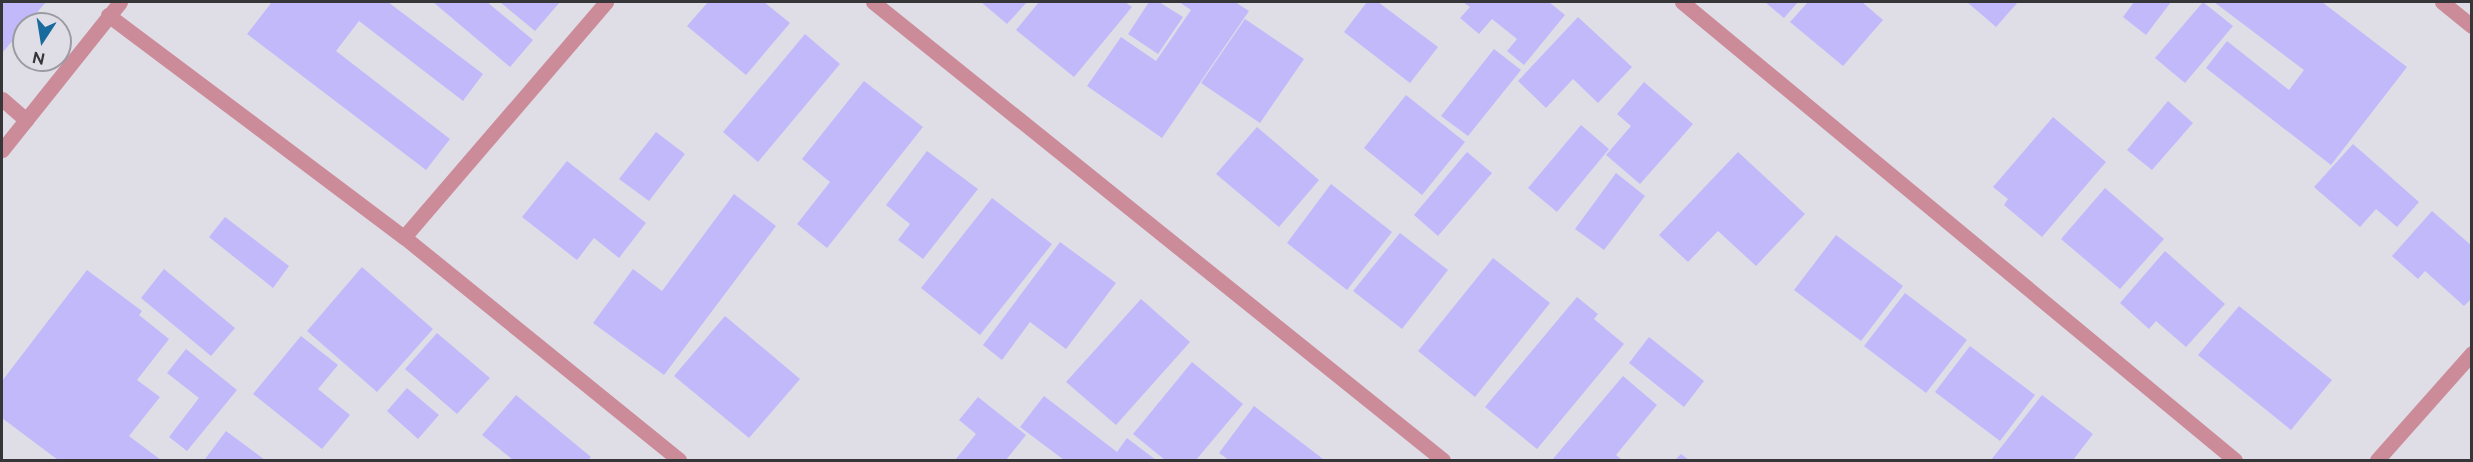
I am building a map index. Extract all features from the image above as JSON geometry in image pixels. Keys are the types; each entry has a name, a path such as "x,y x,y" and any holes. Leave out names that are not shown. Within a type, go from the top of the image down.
{"street":[{"path":"2,150 120,2"},
{"path":"404,237 606,2"},
{"path":"873,2 1443,460"},
{"path":"1682,2 2235,460"},
{"path":"2442,2 2472,26"},
{"path":"108,15 404,237 679,460"},
{"path":"2,99 26,120"},
{"path":"2377,460 2472,353"}],"building":[{"path":"2,2 46,2 37,12 12,12 12,41 2,53"},
{"path":"272,2 388,2 483,74 463,101 359,21 336,51 450,139 426,170 247,34"},
{"path":"433,2 487,2 533,40 510,67"},
{"path":"500,2 560,2 535,31"},
{"path":"708,2 764,2 790,23 746,75 687,26"},
{"path":"981,2 1027,2 1007,24"},
{"path":"1039,2 1125,2 1132,7 1074,77 1016,30"},
{"path":"1149,2 1159,2 1183,17 1158,54 1128,34"},
{"path":"1179,2 1235,2 1249,11 1162,138 1087,86 1121,37 1156,61 1191,10"},
{"path":"1367,2 1378,2 1438,47 1410,83 1344,32"},
{"path":"1463,2 1549,2 1565,15 1524,65 1507,51 1517,39 1492,19 1479,34 1460,18 1470,7"},
{"path":"1765,2 1798,2 1784,18"},
{"path":"1808,2 1862,2 1883,20 1843,66 1790,22"},
{"path":"1967,2 2018,2 1996,27"},
{"path":"2134,2 2171,2 2146,35 2123,17"},
{"path":"2203,2 2233,26 2185,83 2155,58"},
{"path":"2214,2 2322,2 2407,67 2331,165 2206,68 2227,41 2289,90 2304,70"},
{"path":"1578,17 1632,67 1598,103 1573,79 1546,108 1518,81"},
{"path":"1245,19 1304,59 1260,123 1201,83"},
{"path":"805,34 840,64 758,162 723,132"},
{"path":"1494,49 1521,70 1468,136 1441,116"},
{"path":"864,81 923,127 827,248 797,224 830,182 802,159"},
{"path":"1644,82 1693,124 1640,184 1606,155 1631,126 1617,114"},
{"path":"1406,95 1465,142 1422,195 1364,148"},
{"path":"2168,101 2193,123 2152,170 2127,150"},
{"path":"2053,117 2106,162 2042,237 2004,205 2008,199 1993,187"},
{"path":"1581,125 1609,149 1557,212 1528,188"},
{"path":"1257,127 1319,180 1279,227 1216,174"},
{"path":"656,132 685,154 649,201 619,179"},
{"path":"2353,144 2419,202 2397,227 2376,209 2360,227 2314,187"},
{"path":"927,151 978,189 923,259 898,240 910,224 886,205"},
{"path":"1467,152 1492,173 1438,236 1414,215"},
{"path":"1738,152 1805,214 1756,266 1718,231 1688,262 1659,235"},
{"path":"567,161 646,223 619,258 594,238 577,260 522,217"},
{"path":"1616,173 1645,196 1604,250 1575,229"},
{"path":"1331,184 1392,232 1347,290 1287,243"},
{"path":"2105,188 2164,239 2120,289 2061,239"},
{"path":"734,194 776,226 664,375 593,323 633,269 662,291"},
{"path":"992,198 1052,244 980,335 921,288"},
{"path":"2432,211 2472,246 2472,298 2464,306 2425,271 2418,279 2392,256"},
{"path":"225,217 289,266 273,288 209,237"},
{"path":"1400,233 1448,270 1402,329 1353,291"},
{"path":"1836,235 1903,286 1861,341 1794,290"},
{"path":"1060,242 1116,283 1066,349 1030,322 1002,360 983,345"},
{"path":"2165,251 2225,304 2186,347 2156,321 2149,329 2120,303"},
{"path":"1493,258 1550,303 1475,397 1418,351"},
{"path":"362,267 433,329 377,392 307,331"},
{"path":"164,269 235,328 211,356 141,298"},
{"path":"87,270 142,311 139,315 169,339 137,380 160,397 129,436 161,460 58,460 2,418 2,381"},
{"path":"1905,293 1967,340 1926,393 1864,346"},
{"path":"1577,297 1598,314 1594,319 1624,344 1537,449 1485,407"},
{"path":"1141,299 1190,342 1116,425 1066,382"},
{"path":"2239,306 2332,380 2291,430 2198,355"},
{"path":"725,316 800,379 749,438 674,376"},
{"path":"437,333 490,378 457,414 405,369"},
{"path":"301,336 338,365 318,389 350,415 322,449 253,394"},
{"path":"1649,337 1704,381 1684,407 1629,363"},
{"path":"1970,346 2035,395 2000,441 1935,392"},
{"path":"186,349 237,390 187,451 169,437 199,398 167,373"},
{"path":"1192,362 1243,404 1196,460 1165,460 1133,434"},
{"path":"1623,376 1657,405 1616,455 1622,460 1552,460"},
{"path":"407,388 439,415 418,439 387,411"},
{"path":"516,395 591,457 588,460 513,460 482,435"},
{"path":"2042,395 2093,434 2073,460 1991,460"},
{"path":"1044,396 1117,452 1127,438 1156,460 1064,460 1020,427"},
{"path":"978,397 1026,435 1006,460 955,460 976,434 959,420"},
{"path":"1254,406 1323,459 1229,460 1219,453"},
{"path":"226,431 265,460 205,459"},
{"path":"1681,454 1689,460 1675,460"}]}
